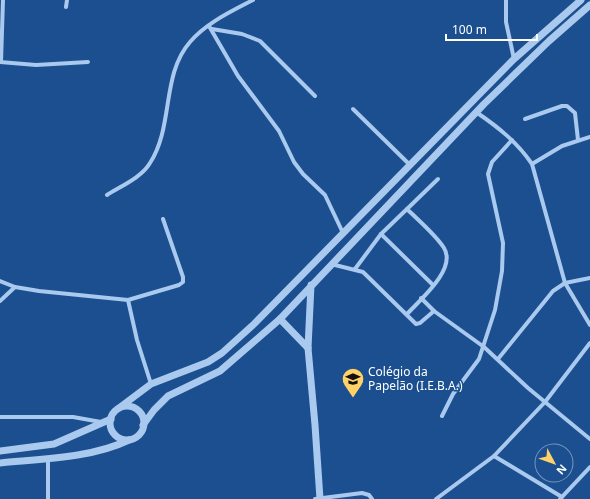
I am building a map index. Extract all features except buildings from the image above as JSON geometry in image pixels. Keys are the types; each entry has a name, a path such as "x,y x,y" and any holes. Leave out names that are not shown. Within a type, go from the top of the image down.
{"street":[{"path":"3,0 1,62 36,65 88,62"},
{"path":"66,7 67,0"},
{"path":"107,195 141,174 150,163 164,129 177,64 190,42 210,27 253,0"},
{"path":"506,0 506,22 514,58"},
{"path":"130,440 120,439 114,435 111,429 111,419 119,408 151,384 193,369 222,353 254,324 514,58 581,0"},
{"path":"0,463 48,458 106,449 139,435 143,425 165,398 220,371 280,319 476,112 549,40 590,5"},
{"path":"210,27 242,34 260,41 315,96"},
{"path":"210,27 238,76 279,131 294,162 303,174 325,195 343,233"},
{"path":"525,119 562,106 567,106 575,113 578,140"},
{"path":"352,109 411,165"},
{"path":"476,112 500,128 532,164 565,283 590,325"},
{"path":"532,164 562,146 590,137"},
{"path":"442,416 453,394 479,359 495,310 502,271 503,243 488,174 492,162 512,140"},
{"path":"355,269 381,234 438,179"},
{"path":"407,209 444,247 446,254 446,266 433,285 407,314"},
{"path":"0,281 15,287 128,300 179,285 183,282 183,277 163,219"},
{"path":"381,234 433,285"},
{"path":"331,264 363,272 416,324 420,323 434,311"},
{"path":"498,359 553,290 565,283 590,278"},
{"path":"311,285 308,348 315,425 318,499 362,493 372,499"},
{"path":"0,301 15,287"},
{"path":"421,298 434,311 484,347 545,402 590,439"},
{"path":"128,300 137,340 151,384"},
{"path":"280,319 308,348"},
{"path":"436,499 494,456 545,402 590,343"},
{"path":"119,408 128,407 136,410 142,416 143,425"},
{"path":"0,417 73,417 102,422"},
{"path":"0,451 54,444 111,419"},
{"path":"494,456 561,498 590,467"},
{"path":"48,458 48,499"}],"place":[{"name":"Colégio da Papelão (I.E.B.A.)","path":"353,398"}]}
